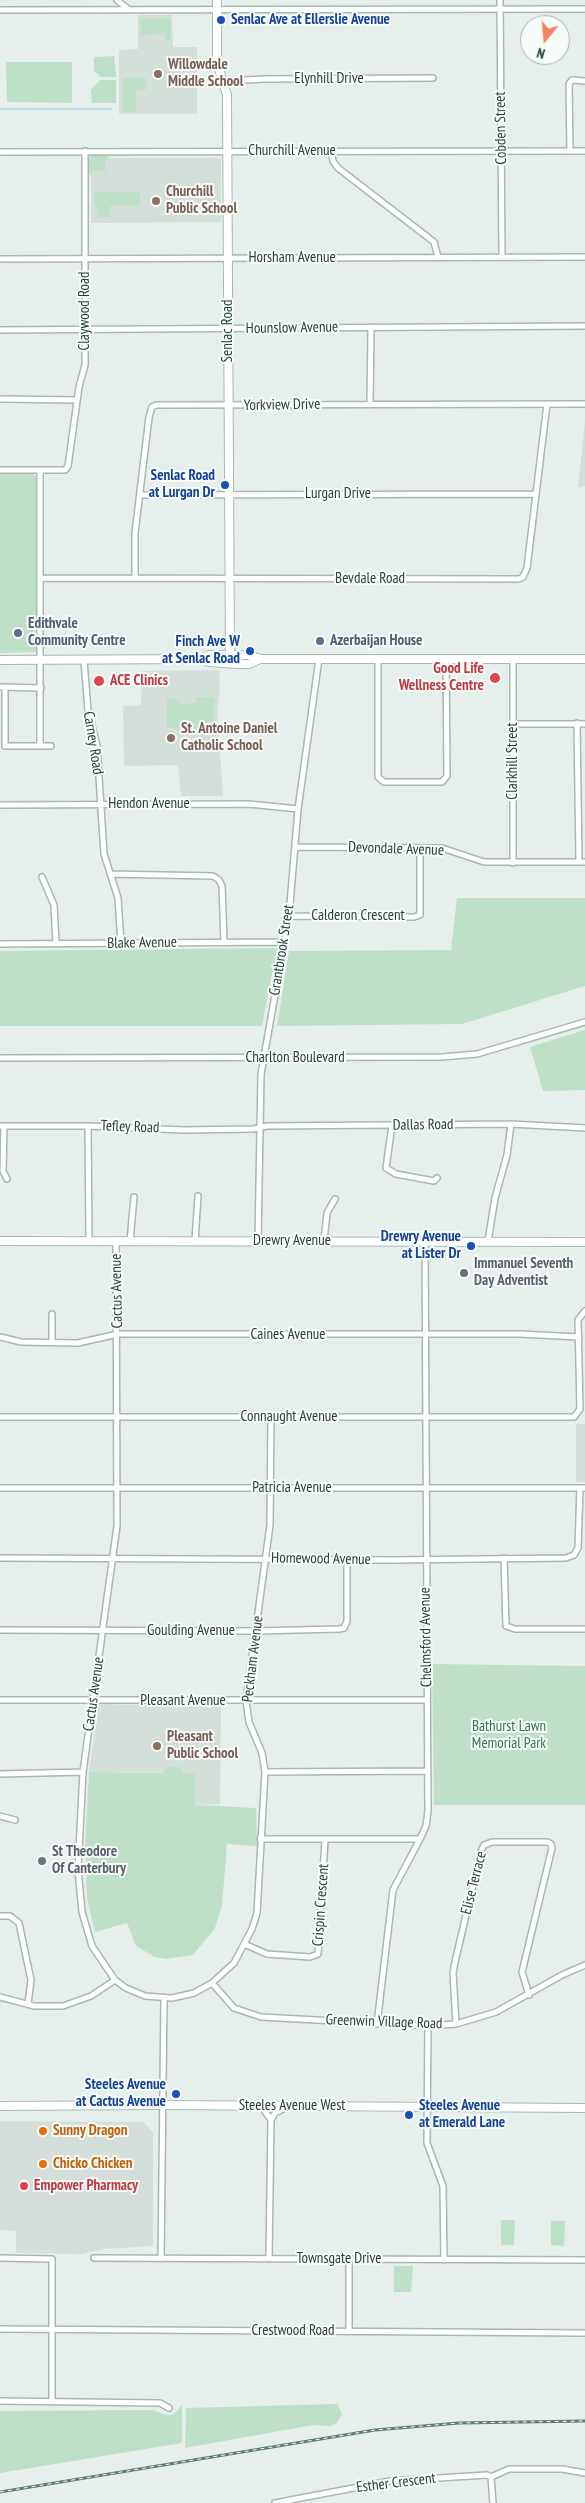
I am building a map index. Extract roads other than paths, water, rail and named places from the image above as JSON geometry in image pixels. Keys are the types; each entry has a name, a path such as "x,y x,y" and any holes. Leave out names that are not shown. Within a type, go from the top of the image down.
{"street":[{"path":"117,0 128,9"},
{"name":"Senlac Road","path":"216,0 217,63 227,95 230,659"},
{"name":"Cobden Street","path":"500,0 502,257"},
{"path":"0,10 585,9"},
{"name":"Elynhill Drive","path":"224,82 255,79 433,78"},
{"path":"570,151 569,84 572,80 585,81"},
{"path":"332,151 333,162 338,168 434,242 438,257"},
{"name":"Churchill Avenue","path":"0,152 585,151"},
{"name":"Claywood Road","path":"40,470 68,469 77,400 85,365 84,152"},
{"name":"Horsham Avenue","path":"0,259 585,257"},
{"name":"Hounslow Avenue","path":"0,330 228,330 585,326"},
{"path":"370,403 371,327"},
{"path":"0,400 77,400"},
{"name":"Yorkview Drive","path":"135,578 136,533 149,417 152,407 160,404 228,406 370,403 585,404"},
{"name":"Bevdale Road","path":"40,578 519,579 523,577 527,568 547,404"},
{"path":"0,470 40,470 40,746"},
{"name":"Lurgan Drive","path":"141,495 536,494"},
{"path":"0,660 202,659 209,662 230,659 249,664 260,659 585,659"},
{"name":"Grantbrook Street","path":"258,1241 259,1099 289,916 298,809 319,659"},
{"path":"378,659 378,777 384,782 442,782 447,776 446,659"},
{"name":"Clarkhill Street","path":"513,659 513,864"},
{"name":"Carney Road","path":"84,660 88,710 97,746 104,854 118,898 121,944"},
{"path":"41,688 2,688 2,746 51,746"},
{"path":"512,724 585,724"},
{"path":"577,724 582,862"},
{"name":"Hendon Avenue","path":"0,805 249,804 298,809"},
{"name":"Devondale Avenue","path":"295,847 442,848 484,862 513,864 582,862"},
{"name":"Calderon Crescent","path":"289,916 414,917 420,915 420,848"},
{"path":"110,874 213,876 219,880 222,886 224,942"},
{"path":"42,878 54,905 56,943"},
{"name":"Blake Avenue","path":"0,944 284,942"},
{"name":"Charlton Boulevard","path":"0,1058 442,1057 467,1055 585,1022"},
{"path":"488,1241 495,1198 507,1155 511,1124"},
{"name":"Dallas Road","path":"260,1127 511,1124 585,1128"},
{"path":"392,1125 386,1168 396,1174 434,1181 438,1178"},
{"path":"2,1126 3,1170 7,1180"},
{"name":"Tefley Road","path":"2,1126 88,1126 184,1130 260,1127"},
{"path":"88,1126 88,1242"},
{"path":"195,1240 198,1196"},
{"path":"130,1241 134,1197"},
{"path":"324,1240 327,1212 335,1199"},
{"name":"Drewry Avenue","path":"0,1241 324,1240 585,1242"},
{"name":"Cactus Avenue","path":"116,1241 118,1488 113,1558 83,1772 78,1870 82,1912 92,1946 115,1980 126,1988 145,1996 164,1999"},
{"name":"Chelmsford Avenue","path":"377,2024 393,1890 426,1826 428,1811 425,1559 425,1241"},
{"path":"579,1338 578,1320 585,1311"},
{"path":"52,1314 52,1342"},
{"name":"Caines Avenue","path":"0,1337 21,1342 83,1342 99,1336 118,1334 520,1334 579,1338"},
{"name":"Connaught Avenue","path":"0,1417 574,1417 580,1409 579,1338"},
{"name":"Peckham Avenue","path":"164,1999 194,1993 212,1983 234,1963 257,1913 265,1772 262,1753 249,1722 246,1701 266,1558 272,1488 271,1417"},
{"name":"Patricia Avenue","path":"0,1488 582,1488"},
{"name":"Homewood Avenue","path":"0,1558 266,1558 347,1560 566,1558 574,1555 578,1548 582,1488"},
{"path":"504,1558 506,1626 515,1629 585,1629"},
{"name":"Goulding Avenue","path":"0,1630 256,1631 344,1628 347,1621 347,1560"},
{"name":"Pleasant Avenue","path":"0,1700 427,1700"},
{"path":"265,1772 428,1771"},
{"path":"0,1774 83,1772"},
{"path":"0,1816 15,1820"},
{"path":"260,1839 420,1839"},
{"name":"Crispin Crescent","path":"244,1944 268,1954 310,1957 318,1954 325,1840"},
{"name":"Elise Terrace","path":"456,2024 453,1972 484,1844 492,1842 547,1842 551,1844 552,1848 522,1972 528,1995"},
{"path":"0,1916 10,1916 19,1923 30,1971 31,1986 28,2004"},
{"name":"Greenwin Village Road","path":"212,1983 234,2008 261,2017 428,2026 456,2024 496,2012 562,1975 585,1965"},
{"path":"0,1997 44,2007 63,2006 91,1996 115,1980"},
{"path":"161,2259 164,1999"},
{"path":"428,2026 427,2106 429,2150 443,2186 444,2260"},
{"name":"Steeles Avenue West","path":"0,2106 162,2105 585,2108"},
{"path":"262,2107 270,2120 269,2259"},
{"path":"270,2120 275,2113 287,2107"},
{"path":"0,2258 52,2259 52,2401"},
{"name":"Townsgate Drive","path":"94,2258 585,2260"},
{"path":"349,2259 349,2331"},
{"name":"Crestwood Road","path":"0,2329 585,2332"},
{"path":"0,2401 160,2403 169,2408"},
{"name":"Esther Crescent","path":"275,2503 390,2481 481,2475 491,2477 502,2472 518,2469 562,2469 585,2473"},
{"path":"491,2477 493,2503"}],"waterway":[{"path":"0,109 112,109"}],"railway":[{"path":"0,2492 375,2430 459,2423 585,2421"}],"place":[{"name":"Senlac Ave at Ellerslie Avenue","path":"221,20"},
{"name":"Willowdale Middle School","path":"158,74"},
{"name":"Churchill Public School","path":"156,201"},
{"name":"Senlac Road at Lurgan Dr","path":"225,485"},
{"name":"Edithvale Community Centre","path":"18,633"},
{"name":"Azerbaijan House","path":"320,641"},
{"name":"Finch Ave W at Senlac Road","path":"250,651"},
{"name":"Good Life Wellness Centre","path":"495,678"},
{"name":"ACE Clinics","path":"99,681"},
{"name":"St. Antoine Daniel Catholic School","path":"171,738"},
{"name":"Drewry Avenue at Lister Dr","path":"471,1246"},
{"name":"Immanuel Seventh Day Adventist","path":"464,1273"},
{"name":"Pleasant Public School","path":"157,1746"},
{"name":"St Theodore Of Canterbury","path":"42,1861"},
{"name":"Steeles Avenue at Cactus Avenue","path":"176,2094"},
{"name":"Steeles Avenue at Emerald Lane","path":"409,2115"},
{"name":"Sunny Dragon","path":"43,2131"},
{"name":"Chicko Chicken","path":"43,2164"},
{"name":"Empower Pharmacy","path":"24,2186"}],"park label":[{"name":"Bathurst Lawn Memorial Park","path":"509,1736"}]}
